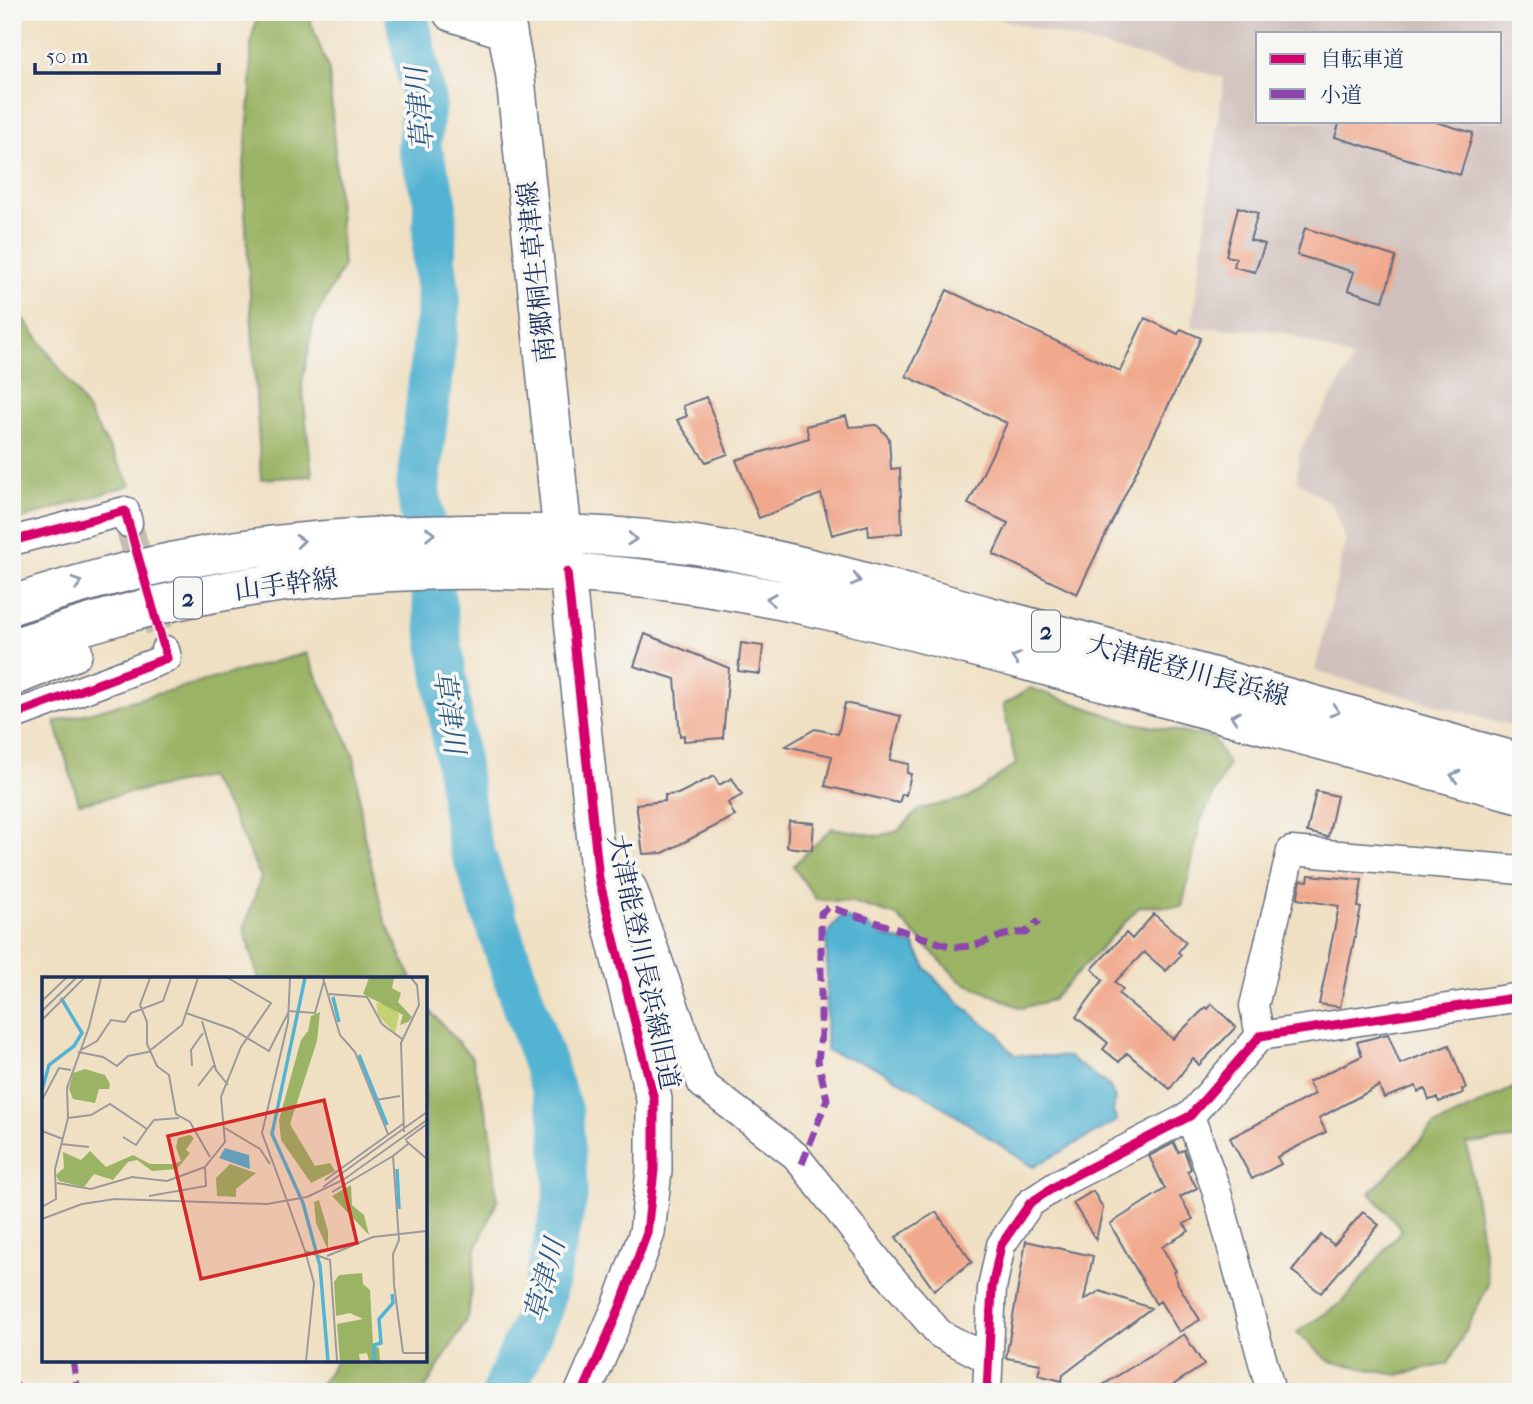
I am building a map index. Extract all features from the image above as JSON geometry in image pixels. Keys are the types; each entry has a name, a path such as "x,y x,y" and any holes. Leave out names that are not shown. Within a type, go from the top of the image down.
{"main road":[{"name":"南郷桐生草津線","path":"457,15 505,21 517,87 567,572"},
{"name":"山手幹線","path":"12,648 97,620 200,596 496,552 564,534"},
{"name":"大津能登川長浜線","path":"564,534 692,545 772,560 1152,659 1521,763"},
{"name":"山手幹線","path":"12,604 90,579 185,557 276,543 365,535 496,552 567,572"},
{"name":"大津能登川長浜線","path":"567,572 698,586 850,615 1521,794"},
{"path":"12,677 200,596"}],"street":[{"path":"12,541 125,511 128,523"},
{"name":"大津能登川長浜線旧道","path":"567,572 599,879 654,1100 654,1170 647,1233 620,1307 583,1392"},
{"path":"12,716 167,658 165,650"},
{"path":"1260,1036 1254,1006 1291,851 1521,870"},
{"path":"599,879 632,887 702,1084 796,1156 888,1274 940,1334 988,1359"},
{"path":"987,1392 992,1288 1001,1245 1030,1203 1062,1181 1190,1116 1260,1036 1521,997"},
{"path":"1190,1116 1216,1189 1271,1392"}],"shaded area":[{"path":"972,12 1521,12 1521,728 1315,671 1346,541 1332,504 1297,481 1299,452 1354,359 1280,331 1192,327 1224,78"}],"green space":[{"path":"258,12 307,12 329,71 343,267 314,320 302,384 312,476 261,479 243,175 251,90 251,42"},
{"path":"12,302 77,393 131,485 12,522"},
{"path":"306,653 354,756 364,836 385,921 411,977 258,977 244,929 261,877 230,811 208,777 79,803 55,722"},
{"path":"1030,688 1129,722 1213,738 1228,765 1201,820 1182,907 1140,906 1052,1000 1021,1008 960,981 897,916 852,902 816,899 793,866 832,828 879,836 898,831 920,809 968,798 1016,764 1003,705"},
{"path":"427,1007 472,1058 490,1127 497,1201 476,1249 468,1318 423,1392 315,1392 336,1362 427,1362"},
{"path":"1521,1084 1521,1138 1467,1144 1489,1284 1448,1364 1397,1375 1329,1361 1297,1332 1344,1301 1402,1229 1370,1193 1434,1126"}],"water":[{"path":"841,916 867,925 878,934 914,945 926,968 943,988 981,1022 999,1034 1006,1047 1016,1055 1069,1057 1110,1087 1115,1099 1113,1112 1117,1121 1033,1167 919,1091 871,1065 826,1051 827,934"}],"building":[{"path":"1340,122 1436,122 1473,133 1460,175 1335,137"},
{"path":"1238,207 1258,213 1250,240 1265,244 1255,272 1234,267 1236,258 1226,256"},
{"path":"1305,228 1396,257 1383,301 1348,290 1354,272 1297,255"},
{"path":"947,290 1120,371 1145,318 1178,334 1181,329 1201,338 1077,594 993,554 1008,523 968,504 1007,423 906,376"},
{"path":"706,397 728,454 706,462 677,420 687,416 683,406"},
{"path":"846,416 849,427 877,425 889,438 891,469 900,468 902,533 869,536 868,525 832,535 821,494 759,518 736,460 809,438 806,426"},
{"path":"645,634 729,668 723,738 684,741 684,735 680,736 675,679 634,666"},
{"path":"741,643 763,646 760,674 738,671"},
{"path":"845,703 901,716 890,760 909,764 907,773 911,774 906,795 902,794 899,803 825,786 832,756 786,746 815,729 838,734"},
{"path":"714,776 719,785 732,778 742,795 728,803 735,816 663,853 643,854 636,804 665,801 665,795 678,794"},
{"path":"1316,791 1337,796 1328,837 1307,832"},
{"path":"789,821 814,823 812,850 787,847"},
{"path":"1309,875 1362,880 1358,907 1361,908 1340,1007 1319,1004 1339,906 1297,899 1301,880 1308,881"},
{"path":"1154,914 1186,942 1178,952 1181,955 1166,971 1144,952 1115,982 1123,989 1119,994 1173,1039 1212,1004 1236,1027 1199,1065 1193,1058 1170,1089 1127,1053 1119,1062 1103,1049 1108,1043 1076,1017 1103,980 1092,969 1126,933 1132,939"},
{"path":"1388,1034 1400,1064 1449,1045 1466,1088 1462,1089 1463,1093 1439,1102 1437,1098 1429,1100 1425,1089 1418,1092 1416,1086 1384,1098 1379,1086 1319,1118 1326,1132 1277,1157 1281,1164 1252,1179 1230,1138 1315,1094 1308,1082 1362,1056 1357,1042"},
{"path":"1174,1143 1178,1152 1184,1150 1191,1169 1187,1171 1197,1188 1180,1197 1193,1219 1184,1224 1189,1231 1162,1247 1176,1271 1174,1272 1178,1284 1200,1320 1179,1332 1160,1301 1156,1304 1110,1224 1165,1189 1149,1156"},
{"path":"1093,1191 1103,1208 1096,1240 1073,1203"},
{"path":"936,1212 972,1262 934,1290 896,1237"},
{"path":"1363,1212 1379,1225 1321,1293 1292,1271 1321,1235 1334,1245"},
{"path":"1026,1241 1093,1256 1084,1300 1100,1291 1151,1308 1063,1375 1062,1381 1038,1375 1041,1364 1006,1358"},
{"path":"1184,1334 1204,1365 1162,1392 1092,1392"}],"waterway":[{"name":"草津川","path":"406,12 424,101 419,147 435,199 434,260 439,301 418,488 468,838 561,1113 566,1195 540,1310 503,1392"}],"tunnel":[{"path":"128,523 165,650"}],"marked path":[{"path":"802,1164 827,1099 818,1061 821,1034 821,913 829,907 949,946 961,947 1014,933 1025,933 1039,921"},
{"path":"73,1362 78,1392"},
{"path":"12,1381 22,1392"}],"cycle path":[{"path":"12,541 125,511 167,658 12,716"},
{"path":"567,572 599,879 654,1099 654,1170 647,1233 620,1307 583,1392"},
{"path":"987,1392 992,1288 1001,1245 1030,1203 1062,1182 1190,1116 1260,1036 1521,997"}]}
